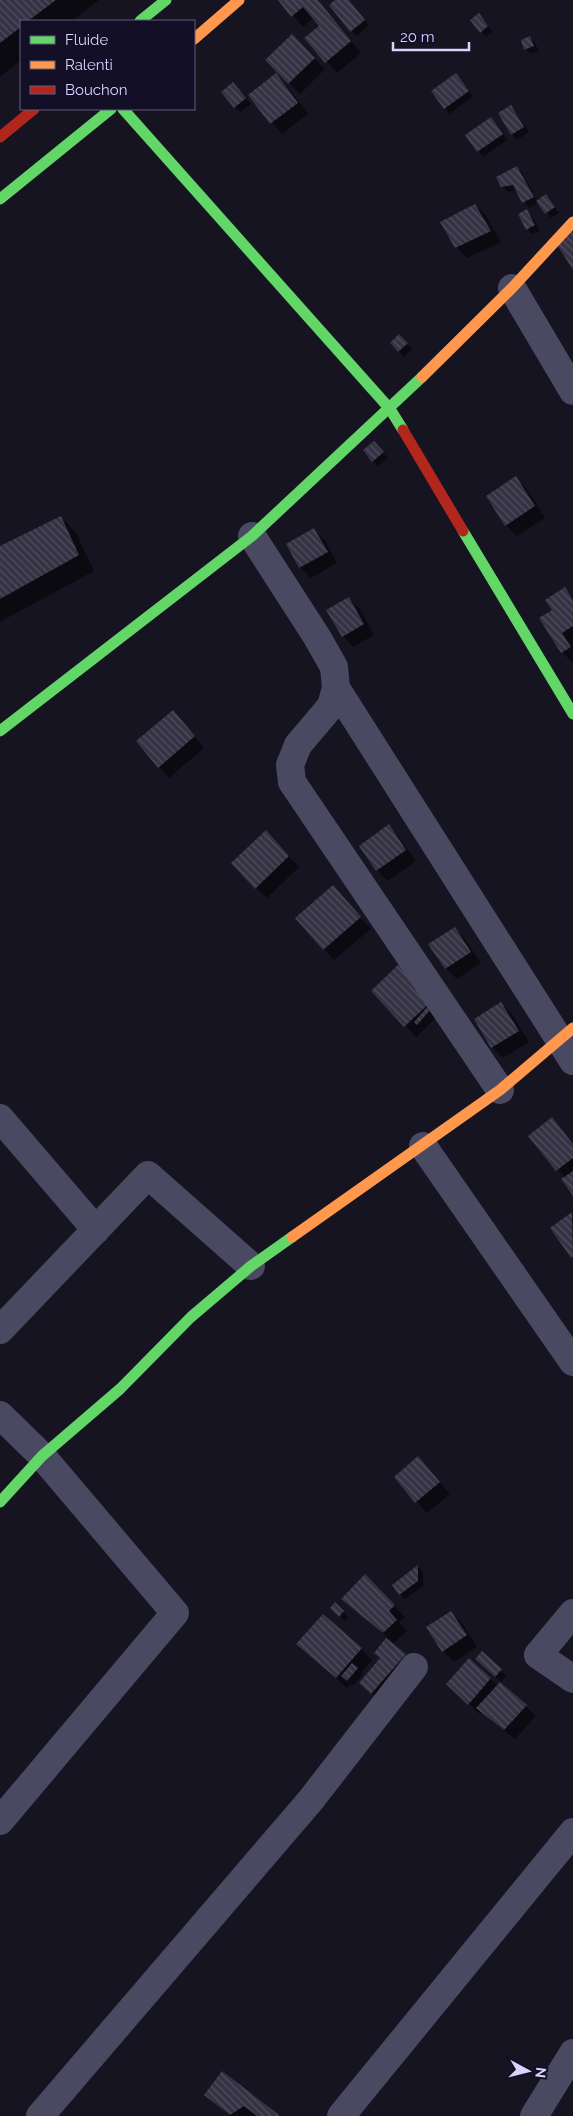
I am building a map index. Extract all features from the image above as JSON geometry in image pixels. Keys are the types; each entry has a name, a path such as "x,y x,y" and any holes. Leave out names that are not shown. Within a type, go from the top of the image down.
{"street":[{"path":"141,20 166,0"},
{"path":"195,38 239,0"},
{"path":"0,137 33,110"},
{"path":"0,199 110,110"},
{"path":"124,110 390,409 573,714"},
{"path":"0,731 252,536 390,409 512,288 573,222"},
{"path":"512,288 573,390"},
{"path":"252,536 317,637 334,667 336,688 331,706 298,745 290,765 292,782 500,1090"},
{"path":"0,1502 42,1456 120,1388 191,1317 251,1266 568,1043 336,688"},
{"path":"0,1118 96,1230"},
{"path":"423,1146 573,1362"},
{"path":"0,1330 148,1176 251,1266"},
{"path":"0,1415 42,1456 175,1613 0,1821"},
{"path":"573,1613 538,1655 573,1679"},
{"path":"40,2116 310,1801 414,1667"},
{"path":"341,2116 573,1832"},
{"path":"534,2116 573,2053"}],"building":[{"path":"0,0 56,0 29,20 20,20 20,28 0,43"},
{"path":"278,0 318,0 351,41 325,63 304,38 319,26 303,7 291,17"},
{"path":"335,0 349,0 365,20 350,32 329,5"},
{"path":"479,13 488,26 480,33 470,20"},
{"path":"292,34 315,58 288,84 265,60"},
{"path":"530,36 534,46 524,50 521,40"},
{"path":"276,73 298,103 270,124 248,95"},
{"path":"456,73 469,91 444,109 431,91"},
{"path":"233,82 246,98 234,108 221,92"},
{"path":"511,105 524,127 511,135 498,113"},
{"path":"491,117 503,134 477,152 465,135"},
{"path":"517,166 534,197 522,203 513,185 501,187 496,177"},
{"path":"546,194 555,207 545,214 536,201"},
{"path":"475,204 491,231 455,248 440,222"},
{"path":"527,209 535,225 526,230 518,214"},
{"path":"573,226 573,270 556,243"},
{"path":"399,334 408,343 398,352 390,343"},
{"path":"374,441 384,452 372,462 363,450"},
{"path":"516,476 535,506 505,526 486,496"},
{"path":"61,516 79,555 0,599 0,546"},
{"path":"314,528 328,552 299,568 286,544"},
{"path":"565,587 573,600 573,626 562,633 571,647 561,653 539,618 552,610 545,600"},
{"path":"349,597 364,624 342,637 326,610"},
{"path":"173,710 195,736 158,768 136,741"},
{"path":"389,824 406,850 376,871 359,846"},
{"path":"266,830 289,856 255,889 231,863"},
{"path":"333,885 361,917 323,950 295,918"},
{"path":"455,927 471,952 445,969 428,944"},
{"path":"400,963 434,999 404,1027 371,991"},
{"path":"501,1002 519,1031 491,1048 474,1019"},
{"path":"429,1005 431,1009 417,1025 414,1022"},
{"path":"552,1117 573,1144 573,1158 556,1171 528,1136"},
{"path":"573,1171 573,1196 561,1179"},
{"path":"572,1212 573,1257 571,1258 550,1228"},
{"path":"418,1456 440,1482 415,1503 394,1477"},
{"path":"418,1565 418,1581 399,1595 392,1585"},
{"path":"365,1574 395,1605 389,1611 397,1620 383,1633 341,1599"},
{"path":"335,1602 344,1611 339,1617 330,1608"},
{"path":"451,1611 467,1635 442,1652 426,1627"},
{"path":"323,1614 362,1648 336,1678 296,1644"},
{"path":"386,1638 406,1654 371,1694 359,1683 380,1658 374,1653"},
{"path":"482,1651 502,1669 495,1677 475,1659"},
{"path":"469,1658 491,1678 468,1705 446,1684"},
{"path":"352,1663 358,1668 347,1681 341,1676"},
{"path":"500,1682 527,1705 504,1730 476,1708"},
{"path":"222,2071 279,2115 257,2116 244,2106 230,2115 204,2095"}],"traffic: fast":[{"path":"141,20 166,0"},
{"path":"0,199 110,110"},
{"path":"124,110 390,409 403,430"},
{"path":"0,731 252,536 422,377"},
{"path":"463,531 573,714"},
{"path":"0,1502 42,1456 120,1389 191,1317 251,1266 292,1237"}],"traffic: slow":[{"path":"195,38 239,0"},
{"path":"422,377 512,288 573,222"},
{"path":"292,1237 500,1090 573,1028"}],"traffic: jam":[{"path":"0,137 33,110"},
{"path":"403,430 463,531"}]}
